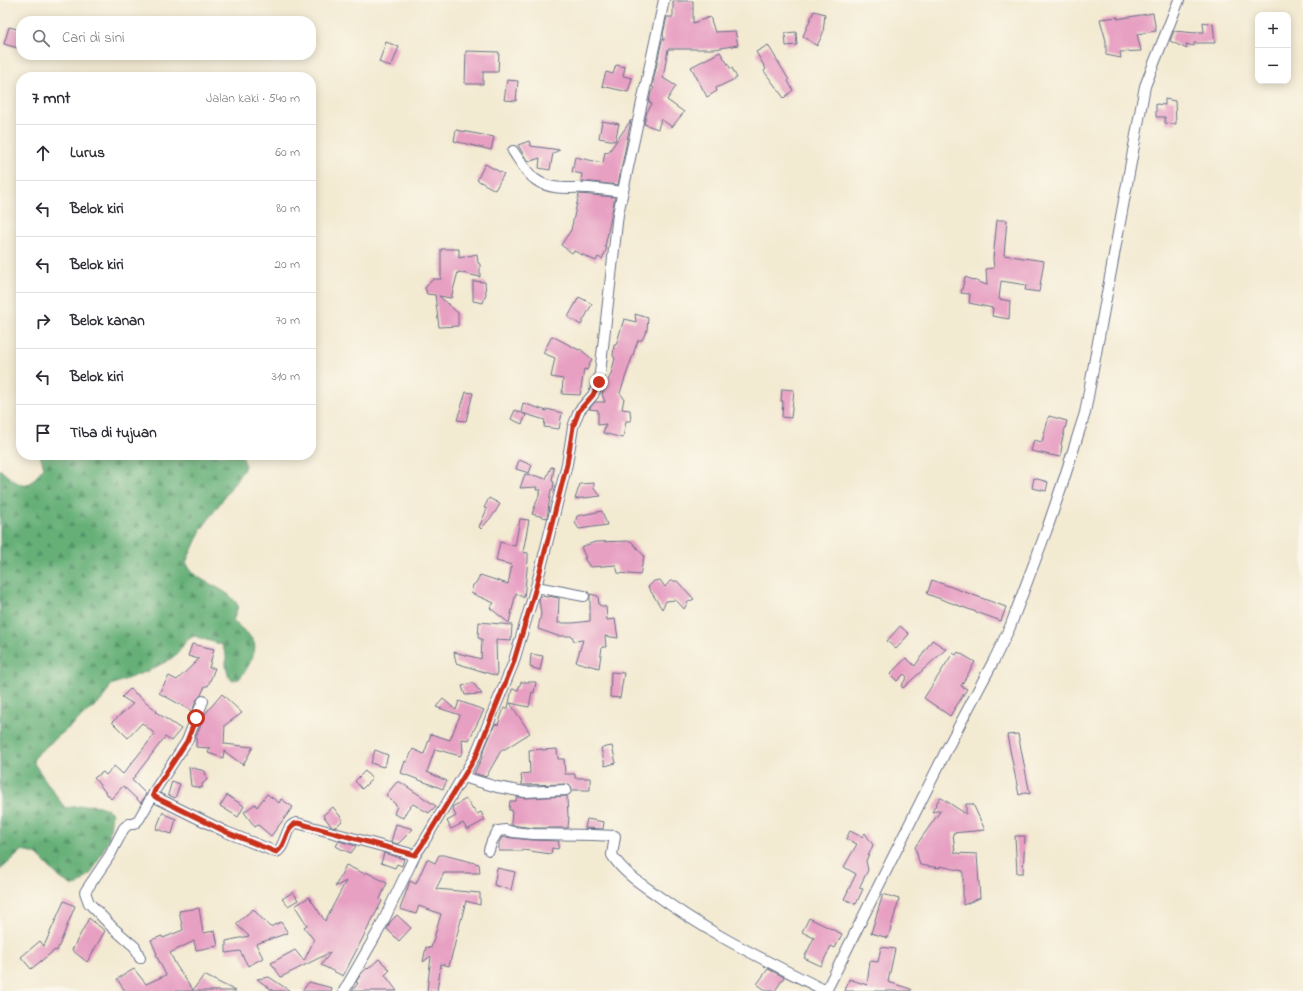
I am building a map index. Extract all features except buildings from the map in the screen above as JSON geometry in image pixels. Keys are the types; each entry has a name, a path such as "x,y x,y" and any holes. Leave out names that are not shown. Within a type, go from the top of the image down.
{"street":[{"path":"344,991 380,928 415,855 476,756 513,664 536,587 567,464 573,427 579,411 593,395 599,382 618,214 664,0"},
{"path":"489,850 492,840 498,831 506,830 533,834 593,834 615,836 612,854 618,864 669,905 706,928 770,963 826,991 912,816 1010,627 1047,529 1085,413 1145,86 1179,0"},
{"path":"513,151 524,167 536,180 549,186 622,192"},
{"path":"536,587 584,596"},
{"path":"140,958 135,947 112,928 89,903 85,892 110,855 124,828 129,824 137,822 139,819 155,790 187,741 204,701"},
{"path":"463,777 497,787 525,792 566,790"},
{"path":"153,795 226,832 276,852 280,850 290,827 294,823 298,823 415,855"}],"green space":[{"path":"42,460 244,460 245,464 244,469 201,530 186,562 193,573 224,591 238,606 233,621 251,637 255,647 253,657 244,672 239,679 233,680 229,677 226,666 226,655 222,645 194,636 186,641 178,653 169,660 150,670 111,685 103,699 36,755 33,761 66,808 90,805 102,807 112,813 109,838 92,872 78,885 73,886 60,878 37,855 23,850 0,870 0,469 9,478 18,483 26,484 34,480 44,467"}],"route":[{"path":"196,718 187,741 155,790 153,795 157,798 226,832 276,852 280,850 290,827 294,823 298,823 415,855 476,756 513,664 542,564 567,464 573,427 579,411 593,395 599,382"}]}
